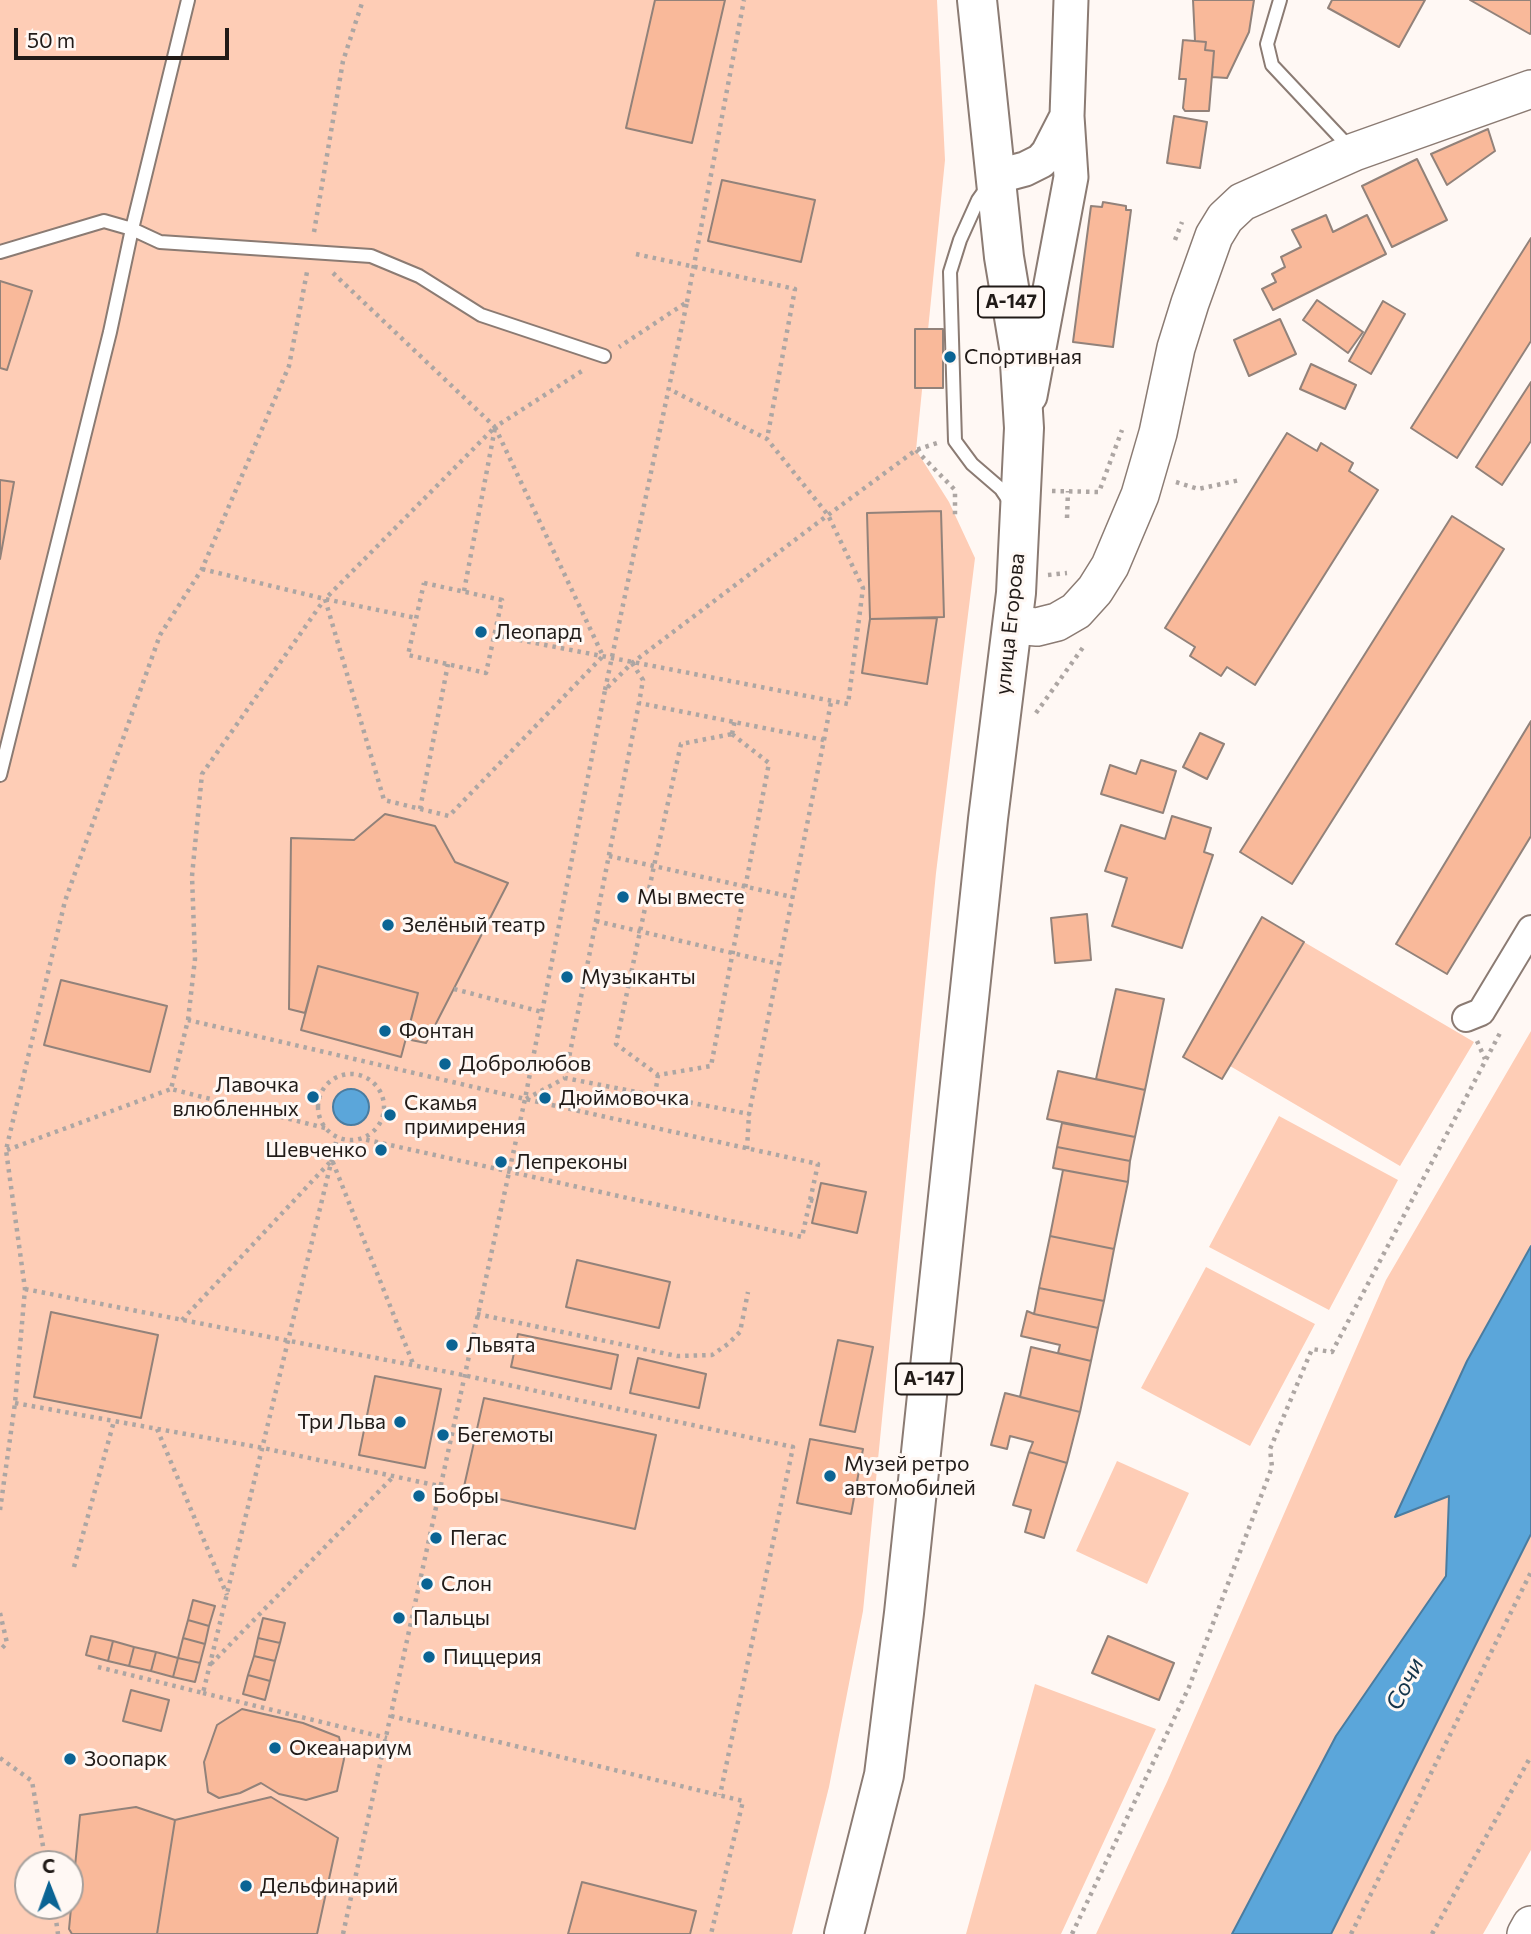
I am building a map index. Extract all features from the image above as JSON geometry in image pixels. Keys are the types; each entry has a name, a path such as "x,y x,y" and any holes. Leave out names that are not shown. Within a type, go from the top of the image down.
{"main road":[{"name":"А-147","path":"977,0 1004,257 1019,347 1024,428"},
{"path":"1013,625 1037,627 1057,622 1076,611 1095,590 1111,566 1140,495 1158,433 1176,348 1190,303 1214,236 1225,218 1242,202 1354,152 1531,89"},
{"name":"улица Егорова","path":"844,1934 886,1762 904,1613 988,819 1013,625 1024,428"},
{"path":"1526,1934 1531,1925"}],"street":[{"path":"993,160 1025,169 1041,161 1067,116 1071,0"},
{"name":"А-147","path":"1024,428 1071,177 1067,116"},
{"path":"1466,1018 1480,1012 1531,929"}],"lane":[{"path":"0,775 110,332 132,229 188,0"},
{"path":"1280,0 1267,44 1272,65 1354,152"},
{"path":"993,160 960,240 950,272 955,441 972,464 1001,489 1013,506 1018,530"},
{"path":"0,252 104,220 160,242 371,256 419,276 481,315 604,356"}],"path":[{"path":"0,1510 15,1403 25,1289 6,1150 65,901 160,635 202,569 289,366 343,61 363,0"},
{"path":"343,1934 525,1099 605,690 687,302 744,0"},
{"path":"311,252 495,427 603,656"},
{"path":"636,254 795,289 768,439"},
{"path":"171,1089 188,1020 195,958 192,876 202,774 325,599 495,427 687,302"},
{"path":"494,635 848,704 863,588 828,515 768,439 669,389"},
{"path":"464,592 495,427"},
{"path":"605,690 632,663 916,450 945,441"},
{"path":"916,450 955,490 955,516"},
{"path":"1169,480 1198,489 1240,481"},
{"path":"1067,518 1068,491"},
{"path":"202,569 416,618"},
{"path":"424,583 464,592 502,600 486,673 408,656 424,583"},
{"path":"325,599 384,800 449,816 603,656"},
{"path":"1033,719 1088,640"},
{"path":"565,1078 643,680 632,663"},
{"path":"420,808 448,664"},
{"path":"639,702 824,740"},
{"path":"747,1149 749,1114 831,702"},
{"path":"732,734 734,720"},
{"path":"732,734 769,763 711,1066 659,1075 616,1044 654,866 681,744 732,734"},
{"path":"609,856 792,897"},
{"path":"596,922 779,964"},
{"path":"454,989 542,1012"},
{"path":"188,1020 818,1164 802,1237 363,1139"},
{"path":"1072,1934 1189,1686 1272,1467 1270,1449 1312,1349 1332,1352 1504,1026"},
{"path":"359,1074 360,1061"},
{"path":"6,1150 171,1089 325,1128 337,1138 351,1141 363,1139 380,1125 384,1114 385,1103 378,1086 359,1074 337,1077 319,1096 318,1111 325,1128"},
{"path":"655,1095 659,1075"},
{"path":"525,1099 565,1078 749,1114"},
{"path":"203,1693 337,1138"},
{"path":"182,1320 332,1160"},
{"path":"332,1160 414,1366"},
{"path":"810,1200 817,1202"},
{"path":"25,1289 463,1376 793,1447 720,1795"},
{"path":"477,1314 677,1356 712,1355 740,1332 748,1292"},
{"path":"15,1403 263,1448 439,1486"},
{"path":"74,1567 114,1421"},
{"path":"156,1429 227,1596"},
{"path":"210,1665 394,1476"},
{"path":"1351,1934 1531,1572"},
{"path":"0,1613 7,1643 0,1650"},
{"path":"98,1667 387,1738"},
{"path":"391,1716 743,1801 711,1934"},
{"path":"1432,1934 1531,1756"},
{"path":"0,1758 32,1781 44,1850"}],"shaded area":[{"path":"0,0 937,0 945,160 916,450 949,502 975,558 936,873 863,1611 829,1787 792,1934 0,1934"},
{"path":"1304,942 1474,1042 1400,1166 1230,1066"},
{"path":"1531,1031 1531,1246 1467,1361 1396,1516 1449,1495 1446,1576 1336,1736 1232,1934 1096,1934 1167,1782 1386,1280"},
{"path":"1279,1116 1398,1180 1329,1310 1209,1247"},
{"path":"1206,1267 1315,1324 1250,1446 1141,1388"},
{"path":"1117,1461 1189,1493 1147,1584 1076,1551"},
{"path":"1531,1534 1531,1850 1483,1934 1331,1934"},
{"path":"1035,1684 1156,1729 1061,1934 966,1934"}],"water":[{"path":"351,1089 363,1095 369,1107 363,1119 351,1125 339,1119 333,1107 339,1095"},
{"name":"Сочи","path":"1531,1246 1531,1534 1331,1934 1232,1934 1336,1736 1446,1576 1449,1496 1395,1517 1467,1361"}],"building":[{"path":"655,0 725,0 692,143 626,128"},
{"path":"1193,0 1254,0 1249,32 1227,78 1212,77 1214,51 1205,50 1206,42 1195,41"},
{"path":"1332,0 1425,0 1399,47 1328,8"},
{"path":"1470,0 1531,0 1530,34"},
{"path":"1183,40 1206,42 1205,50 1214,51 1209,111 1185,111 1183,108 1186,79 1179,79"},
{"path":"1174,116 1207,122 1200,168 1167,163"},
{"path":"1488,129 1495,151 1447,185 1431,154"},
{"path":"1417,159 1447,220 1392,247 1362,186"},
{"path":"722,180 815,200 801,262 708,241"},
{"path":"1103,202 1126,206 1126,210 1131,210 1113,347 1073,342 1091,206 1102,207"},
{"path":"1326,215 1333,232 1367,215 1386,254 1273,310 1262,289 1276,282 1272,274 1285,267 1281,257 1301,247 1292,230"},
{"path":"1531,238 1531,341 1457,458 1411,428"},
{"path":"0,281 32,291 7,370 0,368"},
{"path":"1317,300 1363,332 1348,353 1303,320"},
{"path":"1383,301 1405,314 1371,374 1349,361"},
{"path":"1280,319 1296,354 1249,376 1234,340"},
{"path":"915,329 943,329 943,388 915,388"},
{"path":"1311,364 1356,385 1345,409 1300,389"},
{"path":"1531,382 1531,441 1502,485 1476,467"},
{"path":"1287,433 1317,451 1321,443 1353,463 1349,471 1378,490 1255,685 1227,667 1221,676 1190,656 1195,647 1165,628"},
{"path":"0,480 14,482 0,559"},
{"path":"941,511 944,617 870,619 867,513"},
{"path":"1452,516 1504,549 1292,884 1240,852"},
{"path":"937,618 927,684 862,673 870,619"},
{"path":"1531,721 1531,836 1447,974 1396,944"},
{"path":"1200,733 1224,744 1207,779 1183,767"},
{"path":"1141,760 1176,771 1163,813 1101,794 1110,765 1136,774"},
{"name":"Зелёный театр","path":"385,814 435,826 455,862 508,883 426,1043 406,1039 418,993 318,966 305,1013 289,1009 291,838 354,840"},
{"path":"1172,816 1211,828 1204,852 1213,855 1182,948 1112,926 1127,878 1105,871 1121,825 1165,839"},
{"path":"1087,914 1091,960 1055,963 1051,918"},
{"path":"1262,917 1304,942 1222,1079 1183,1057"},
{"path":"318,966 418,993 401,1057 301,1030"},
{"path":"61,980 167,1006 150,1072 44,1045"},
{"path":"1116,989 1164,999 1145,1090 1096,1079"},
{"path":"1058,1071 1145,1090 1135,1137 1047,1119"},
{"path":"1062,1123 1135,1137 1130,1161 1057,1147"},
{"path":"1057,1147 1130,1161 1128,1182 1053,1168"},
{"path":"1063,1170 1128,1182 1114,1249 1050,1236"},
{"path":"821,1183 866,1192 857,1233 812,1223"},
{"path":"1050,1236 1114,1249 1104,1301 1039,1288"},
{"path":"577,1260 670,1282 659,1328 566,1307"},
{"path":"1039,1288 1104,1301 1098,1328 1034,1314"},
{"path":"1027,1311 1098,1328 1091,1361 1058,1353 1060,1345 1021,1336"},
{"path":"51,1312 158,1335 141,1418 34,1397"},
{"path":"518,1334 618,1355 611,1389 511,1367"},
{"path":"838,1340 873,1347 855,1432 820,1425"},
{"path":"1031,1347 1091,1361 1080,1412 1020,1397"},
{"path":"638,1358 706,1374 699,1408 630,1393"},
{"name":"Три Льва","path":"375,1376 441,1389 425,1468 359,1455"},
{"path":"1005,1393 1080,1412 1067,1463 1029,1452 1033,1442 1010,1436 1007,1449 991,1445"},
{"path":"484,1398 656,1435 635,1529 463,1491"},
{"name":"Музей ретро автомобилей","path":"810,1439 863,1449 851,1514 797,1503"},
{"path":"1029,1452 1067,1463 1044,1538 1025,1532 1031,1510 1013,1505"},
{"path":"193,1600 215,1606 209,1626 188,1620"},
{"path":"263,1618 285,1623 280,1643 258,1638"},
{"path":"188,1620 209,1626 205,1644 183,1638"},
{"path":"91,1636 113,1641 108,1661 86,1655"},
{"path":"1108,1636 1174,1663 1159,1700 1092,1673"},
{"path":"183,1638 205,1644 200,1663 178,1658"},
{"path":"258,1638 280,1643 275,1661 254,1656"},
{"path":"113,1641 134,1647 129,1666 108,1661"},
{"path":"134,1647 156,1652 151,1671 129,1666"},
{"path":"156,1652 178,1658 173,1677 151,1671"},
{"path":"254,1656 275,1661 270,1681 248,1675"},
{"path":"178,1658 200,1663 195,1682 173,1677"},
{"path":"248,1675 270,1681 265,1700 243,1694"},
{"path":"131,1690 169,1700 161,1731 123,1721"},
{"name":"Океанариум","path":"242,1709 303,1723 339,1737 344,1759 337,1791 306,1800 279,1794 261,1783 240,1793 219,1798 208,1792 204,1762 217,1725"},
{"name":"Дельфинарий","path":"271,1797 338,1838 317,1934 157,1934 175,1820"},
{"path":"136,1807 175,1820 157,1934 72,1934 69,1929 70,1920 84,1920 84,1850 77,1850 80,1815"},
{"path":"582,1882 696,1911 690,1934 568,1934"}],"place":[{"name":"Спортивная","path":"950,357"},
{"name":"Леопард","path":"481,632"},
{"name":"Мы вместе","path":"623,897"},
{"name":"Зелёный театр","path":"388,925"},
{"name":"Музыканты","path":"567,977"},
{"name":"Фонтан","path":"385,1031"},
{"name":"Добролюбов","path":"445,1064"},
{"name":"Лавочка влюбленных","path":"313,1097"},
{"name":"Дюймовочка","path":"545,1098"},
{"name":"Скамья примирения","path":"390,1115"},
{"name":"Шевченко","path":"381,1150"},
{"name":"Лепреконы","path":"501,1162"},
{"name":"Львята","path":"452,1345"},
{"name":"Три Льва","path":"400,1422"},
{"name":"Бегемоты","path":"443,1435"},
{"name":"Музей ретро автомобилей","path":"830,1476"},
{"name":"Бобры","path":"419,1496"},
{"name":"Пегас","path":"436,1538"},
{"name":"Слон","path":"427,1584"},
{"name":"Пальцы","path":"399,1618"},
{"name":"Пиццерия","path":"429,1657"},
{"name":"Океанариум","path":"275,1748"},
{"name":"Зоопарк","path":"70,1759"},
{"name":"Дельфинарий","path":"246,1886"}]}
